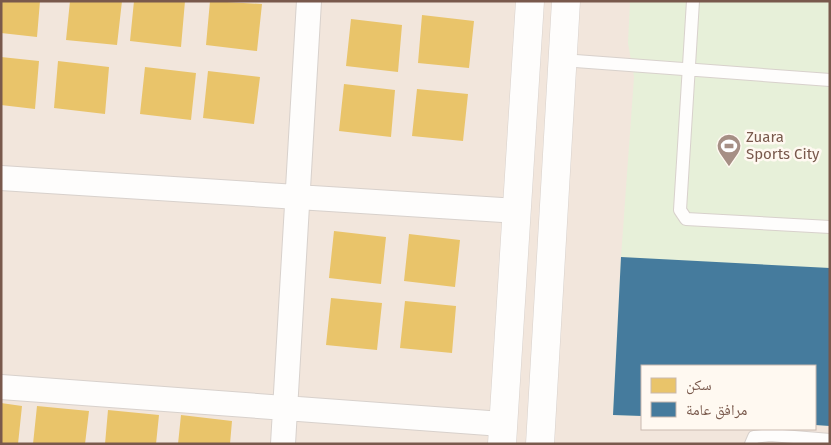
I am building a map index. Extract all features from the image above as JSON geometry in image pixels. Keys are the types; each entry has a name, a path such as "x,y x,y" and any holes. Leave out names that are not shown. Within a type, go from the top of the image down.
{"street":[{"path":"283,444 309,1"},
{"path":"1,388 285,406 502,434 530,1"},
{"path":"540,444 566,1"},
{"path":"1,178 297,195 517,211"}],"lane":[{"path":"693,1 680,210 686,218 830,227"},
{"path":"562,60 830,80"},
{"path":"751,444 754,437 770,435 830,440"}],"shaded area":[{"path":"1,1 830,1 830,444 1,444"}],"green space":[{"name":"Zuara Sports City","path":"630,1 830,1 830,426 816,425 816,365 641,365 641,416 613,415 621,257 634,77 628,43"}],"building: سكن":[{"path":"1,1 40,1 37,37 1,33"},
{"path":"70,1 122,1 117,45 66,40"},
{"path":"134,1 185,1 181,47 130,41"},
{"path":"210,1 262,4 257,51 206,45"},
{"path":"422,15 474,21 469,68 418,63"},
{"path":"351,19 402,25 398,72 346,66"},
{"path":"1,57 39,61 35,109 1,105"},
{"path":"58,61 109,67 105,114 54,108"},
{"path":"145,67 196,73 191,120 140,114"},
{"path":"208,71 260,77 254,124 203,118"},
{"path":"344,84 395,90 391,137 339,131"},
{"path":"417,89 468,94 463,141 412,136"},
{"path":"334,231 386,237 381,284 329,278"},
{"path":"409,234 460,240 455,287 404,281"},
{"path":"331,298 382,303 377,350 326,345"},
{"path":"405,301 456,306 452,353 400,348"},
{"path":"1,403 22,406 18,444 1,444"},
{"path":"37,406 89,411 85,444 33,444"},
{"path":"108,410 159,415 156,444 105,444"},
{"path":"181,415 232,421 230,444 178,444"}],"building: مرافق عامة":[{"path":"621,257 830,268 830,426 816,425 816,365 641,365 641,416 613,415"}],"place":[{"name":"Zuara Sports City","path":"729,167"}]}
